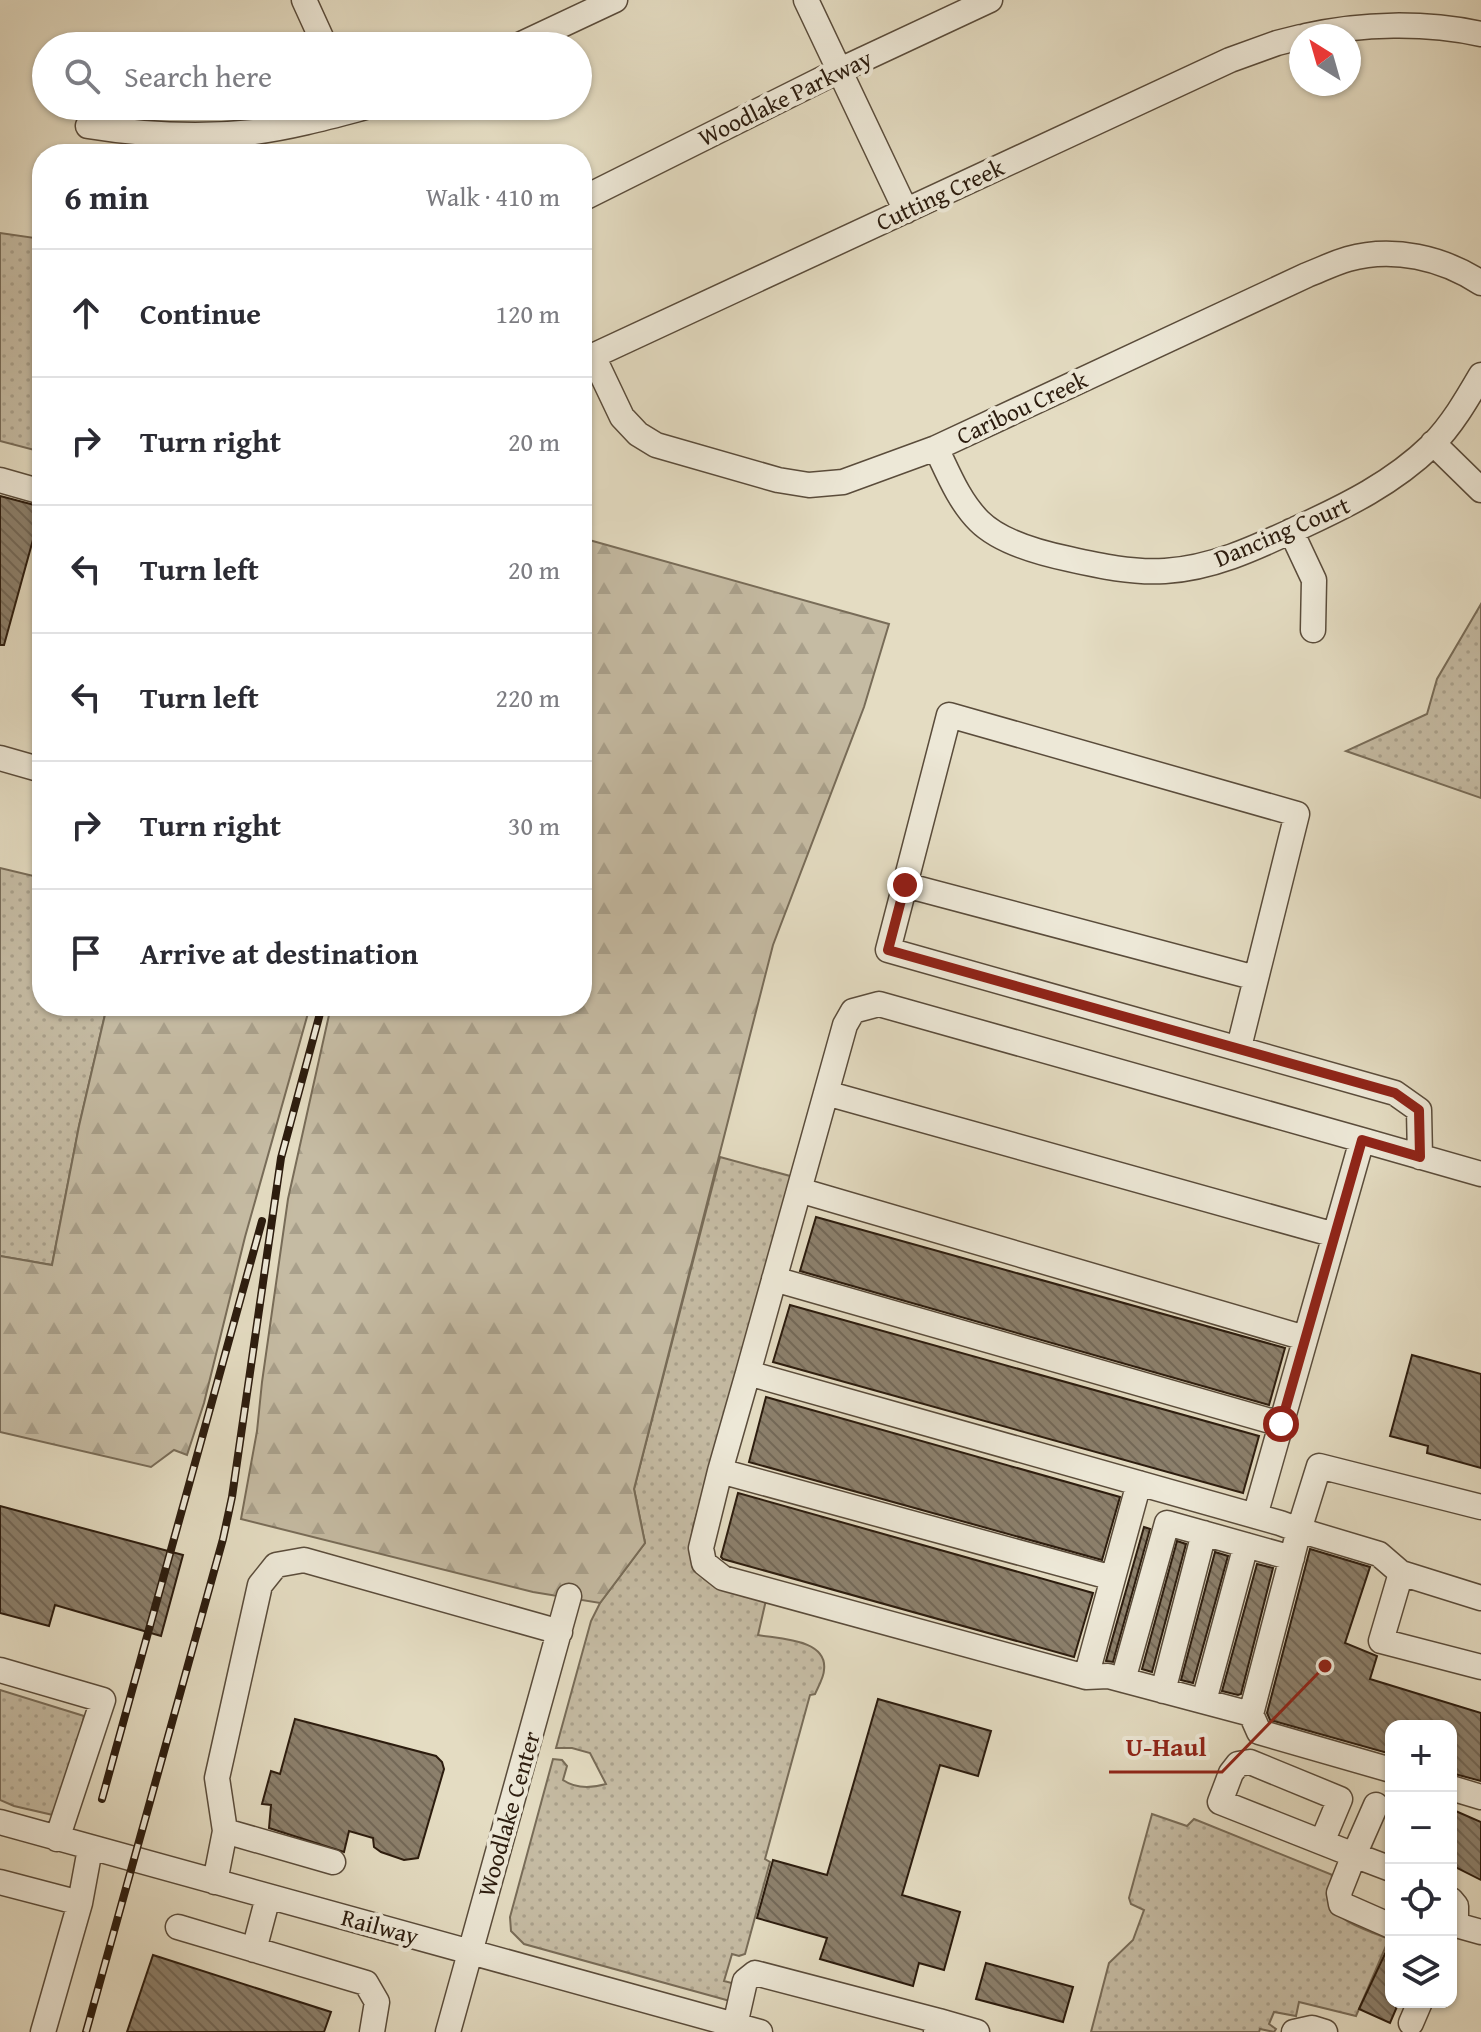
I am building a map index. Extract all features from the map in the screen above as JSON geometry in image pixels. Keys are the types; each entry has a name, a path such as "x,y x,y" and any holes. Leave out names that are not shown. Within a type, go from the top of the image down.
{"street":[{"path":"304,0 319,32"},
{"path":"547,32 615,0"},
{"path":"806,0 906,211"},
{"name":"Woodlake Parkway","path":"592,194 838,71 990,0"},
{"name":"Cutting Creek","path":"1361,28 1480,31"},
{"name":"Cutting Creek","path":"592,357 1230,60 1289,40"},
{"path":"88,126 167,135 216,134 257,131 303,120"},
{"name":"Caribou Creek","path":"592,367 622,417 638,434 656,445 778,480 809,485 843,482 936,448 1349,258 1404,254 1437,260 1481,283"},
{"name":"Dancing Court","path":"936,448 960,496 980,523 1009,540 1052,555 1119,570 1165,571 1207,565 1248,551 1357,501 1400,473 1433,443 1462,407 1481,375"},
{"path":"1433,443 1481,490"},
{"path":"0,480 32,489"},
{"path":"1291,531 1314,580 1313,630"},
{"path":"1239,1047 1297,814 949,715 888,950 1395,1093 1419,1110 1420,1157"},
{"path":"0,758 32,767"},
{"path":"905,885 1256,978"},
{"path":"1251,1714 1108,1676 1086,1677 723,1578 704,1563 701,1548 720,1471 845,1025 853,1011 879,1004 1481,1174"},
{"path":"826,1093 1335,1235"},
{"path":"1255,1516 1362,1140"},
{"path":"799,1190 1305,1338"},
{"path":"774,1279 1281,1424"},
{"path":"748,1373 1379,1554 1401,1573 1481,1598"},
{"path":"1385,1768 1259,1732 1251,1714 1319,1466 1481,1507"},
{"path":"720,1471 1113,1578"},
{"path":"1086,1677 1139,1483"},
{"path":"1123,1680 1167,1523 1292,1558"},
{"path":"1163,1691 1204,1533"},
{"path":"1204,1701 1246,1545"},
{"path":"215,1882 225,1831 217,1778 260,1585 276,1565 304,1560 560,1632"},
{"path":"1401,1573 1381,1641 1481,1667"},
{"name":"Woodlake Center","path":"448,2032 569,1596"},
{"path":"0,1670 103,1700 57,1839"},
{"path":"1322,1842 1340,1799 1250,1762 1238,1764 1231,1773 1220,1802 1385,1867"},
{"path":"1457,1790 1481,1797"},
{"path":"1376,1805 1339,1893 1341,1904 1385,1923"},
{"name":"Railway","path":"0,1822 760,2032"},
{"path":"225,1831 333,1862"},
{"path":"43,2032 80,1903 90,1849"},
{"path":"0,1882 80,1903"},
{"path":"254,1950 268,1897"},
{"path":"178,1927 366,1983 377,2002 372,2032"},
{"path":"1457,1929 1481,1932"},
{"path":"735,2025 745,1981 755,1973 938,2027 977,2032"},
{"path":"1294,2032 1312,2028 1325,2032"}],"green space":[{"path":"0,233 32,238 32,449 0,441"},
{"path":"592,541 889,624 864,707 773,945 634,1489 645,1543 600,1603 533,1592 241,1519 257,1431 288,1199 329,1016 592,1016"},
{"path":"1481,604 1481,798 1346,751 1427,714 1437,679"},
{"path":"0,868 32,876 32,1016 105,1016 52,1265 0,1256"},
{"path":"105,1016 307,1016 245,1237 204,1403 187,1455 174,1450 151,1467 0,1432 0,1256 52,1265"},
{"path":"720,1157 816,1183 738,1373 693,1527 693,1562 707,1581 733,1592 766,1600 758,1635 810,1646 823,1660 824,1670 815,1694 810,1695 765,1859 770,1862 745,1954 732,1954 724,1981 732,1983 734,1987 730,2001 524,1944 511,1931 510,1917 553,1759 562,1760 567,1766 563,1780 568,1783 584,1787 606,1784 590,1753 556,1748 591,1621 600,1603 645,1543 634,1489"},
{"path":"0,1690 84,1716 76,1754 53,1815 0,1800"},
{"path":"1152,1814 1187,1826 1194,1819 1335,1876 1327,1890 1335,1910 1350,1923 1385,1937 1385,1948 1356,2016 1299,2002 1296,2016 1274,2012 1269,2024 1276,2029 1274,2032 1260,2029 1259,2032 1091,2032 1109,1963 1133,1940 1144,1910 1131,1904 1129,1898"}],"building":[{"path":"0,496 32,504 32,543 4,645 0,645"},
{"path":"816,1217 1285,1348 1269,1405 800,1271"},
{"path":"790,1305 1259,1436 1243,1493 773,1362"},
{"path":"1412,1355 1481,1374 1481,1468 1427,1453 1428,1446 1390,1436"},
{"path":"766,1397 1120,1497 1102,1560 749,1462"},
{"path":"738,1493 1093,1593 1074,1657 723,1559"},
{"path":"0,1506 183,1555 161,1636 55,1605 49,1626 0,1613"},
{"path":"1144,1527 1150,1529 1113,1662 1106,1661"},
{"path":"1177,1541 1186,1544 1152,1672 1142,1669"},
{"path":"1310,1549 1370,1567 1345,1643 1377,1656 1370,1679 1481,1713 1481,1781 1457,1775 1457,1720 1385,1720 1385,1752 1270,1720 1267,1713"},
{"path":"1215,1552 1228,1556 1193,1683 1181,1680"},
{"path":"1257,1564 1273,1568 1241,1694 1238,1695 1222,1691"},
{"path":"878,1699 991,1731 978,1776 940,1765 902,1895 960,1912 944,1970 919,1963 913,1986 820,1959 827,1938 757,1918 773,1860 827,1875"},
{"path":"295,1719 436,1756 442,1762 444,1769 418,1858 404,1860 381,1852 374,1847 373,1838 349,1831 344,1852 269,1828 271,1805 262,1804 271,1771 280,1774"},
{"path":"1457,1812 1481,1822 1481,1880 1457,1868"},
{"path":"1385,1954 1385,2008 1396,2008 1390,2023 1359,2009"},
{"path":"153,1955 331,2012 324,2032 127,2032"},
{"path":"986,1963 1073,1987 1063,2022 976,1999"}],"railway":[{"path":"86,2032 223,1539 232,1497 281,1158 319,1016"},
{"path":"102,1799 262,1221"}],"place":[{"name":"U-Haul","path":"1325,1666"}],"route":[{"path":"905,885 888,950 1395,1093 1419,1110 1420,1157 1362,1140 1281,1424"}]}
